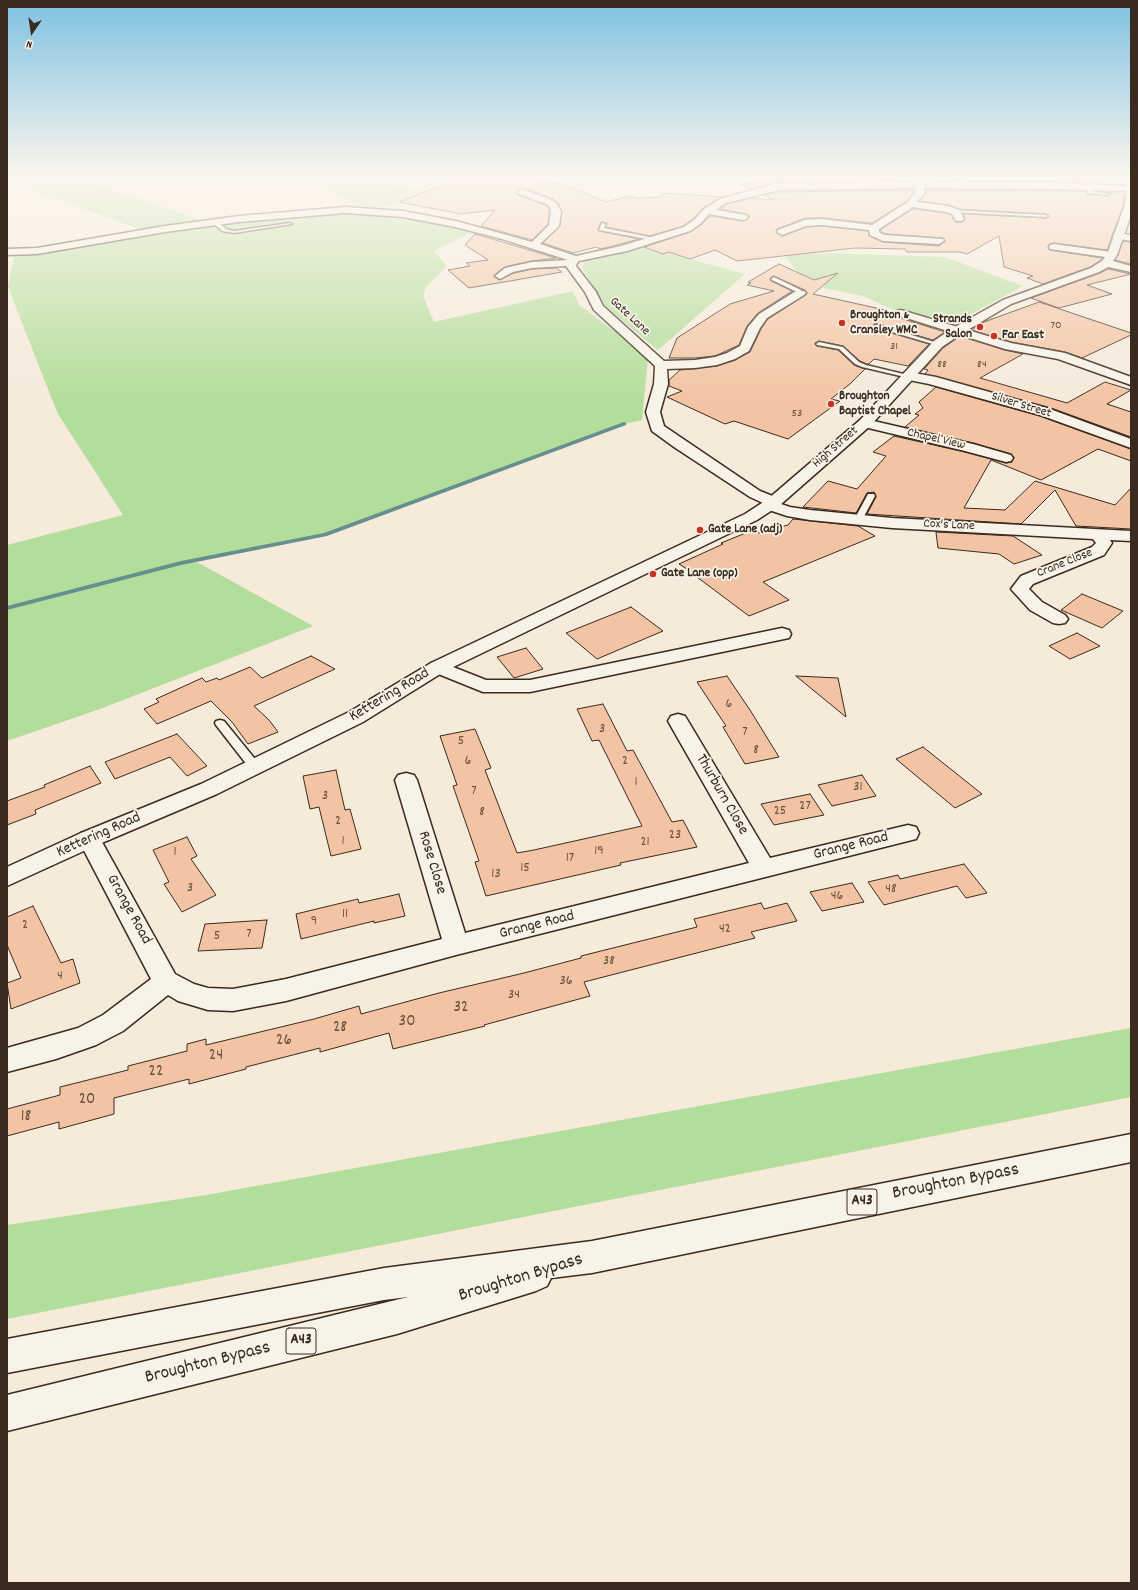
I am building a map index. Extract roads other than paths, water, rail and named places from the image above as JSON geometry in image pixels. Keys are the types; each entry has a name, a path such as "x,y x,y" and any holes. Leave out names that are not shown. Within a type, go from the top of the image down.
{"main road":[{"path":"552,252 573,261"},
{"path":"500,276 509,270 532,265 573,261 610,252"},
{"path":"1078,252 1109,259 1131,269"},
{"path":"1109,259 1112,252"},
{"name":"High Street","path":"772,504 865,423 938,344 957,331 1007,302 1095,270 1109,259"},
{"name":"Gate Lane","path":"573,261 571,266 590,292 598,308 661,365"},
{"path":"772,504 706,462 657,428 653,412 661,384 661,365 695,364 717,361 731,356 745,348 754,327 763,316 800,293"},
{"path":"785,303 800,307"},
{"path":"901,313 1009,346 1061,356 1131,380"},
{"name":"Silver Street","path":"909,376 931,380 1045,412 1131,444"},
{"name":"Chapel View","path":"865,423 968,447 1006,458"},
{"name":"Cox's Lane","path":"772,504 786,511 858,520 1131,536"},
{"name":"Kettering Road","path":"7,877 89,839 209,789 356,717 438,667 744,520 772,504"},
{"name":"Crane Close","path":"1059,619 1036,606 1020,589 1027,580 1098,551 1104,544 1099,534"},
{"path":"438,667 483,686 530,686 782,634"},
{"name":"Thurburn Close","path":"678,721 764,868"},
{"name":"Rose Close","path":"406,780 456,946"},
{"name":"Grange Road","path":"89,839 166,982 187,993 208,999 233,1000 286,990 764,868 908,833"},
{"path":"7,1060 56,1047 86,1037 113,1023 166,982"},
{"name":"Broughton Bypass","path":"7,1356 384,1284 592,1257 1131,1148"},
{"name":"Broughton Bypass","path":"7,1413 397,1317 592,1257"}],"lane":[{"path":"774,279 799,291 800,293"},
{"path":"877,326 938,344"},
{"path":"820,344 841,348 864,366 909,376"},
{"path":"858,520 871,496"},
{"path":"220,723 255,766"}],"waterway":[{"path":"7,608 181,563 325,535 624,424"}],"place":[{"name":"Broughton & Cransley WMC","path":"842,323"},
{"name":"Strands Salon","path":"980,327"},
{"name":"Far East","path":"994,336"},
{"name":"Broughton Baptist Chapel","path":"831,404"},
{"name":"Gate Lane (adj)","path":"700,530"},
{"name":"Gate Lane (opp)","path":"653,574"}]}
